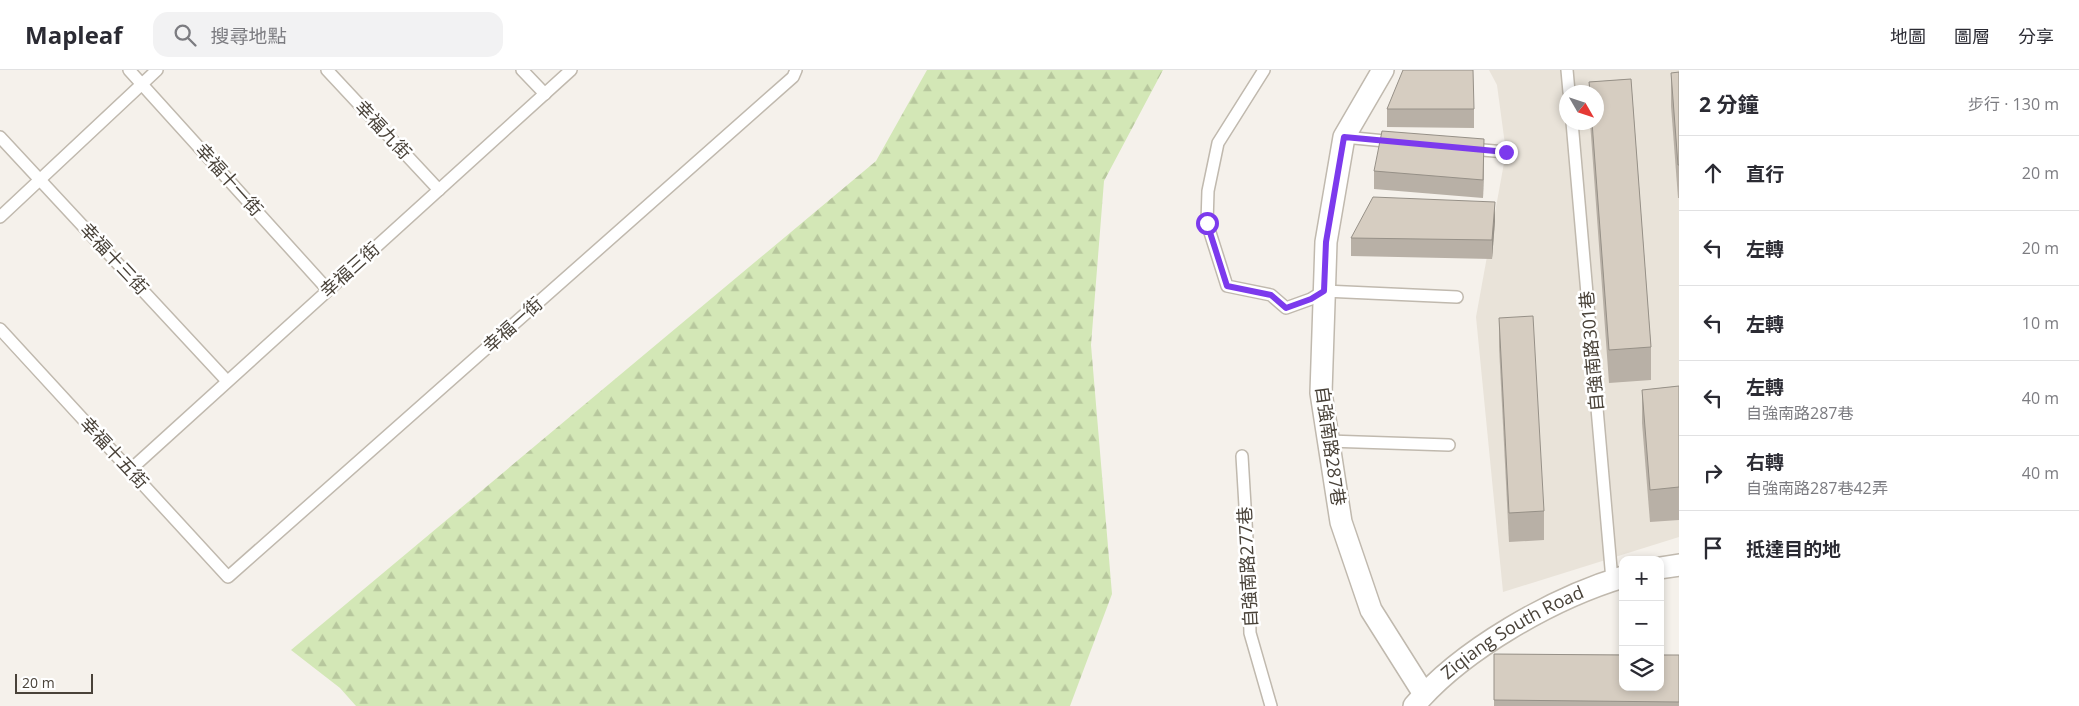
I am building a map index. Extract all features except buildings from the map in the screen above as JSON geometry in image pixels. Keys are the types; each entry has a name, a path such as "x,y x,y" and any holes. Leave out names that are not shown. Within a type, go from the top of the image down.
{"street":[{"name":"自強南路287巷","path":"1383,70 1344,137 1326,242 1320,393 1341,522 1371,610 1419,700"},
{"path":"1664,567 1679,564"},
{"name":"Ziqiang South Road","path":"1419,700 1459,664 1511,627 1584,589 1618,579"}],"lane":[{"name":"幸福十一街","path":"129,70 328,290"},
{"path":"0,216 158,70"},
{"name":"幸福九街","path":"327,70 439,190"},
{"path":"522,70 545,94"},
{"name":"幸福三街","path":"130,470 571,70"},
{"name":"幸福一街","path":"228,577 793,78 796,70"},
{"path":"1264,70 1218,143 1208,190 1207,223 1227,286 1271,295 1286,308 1311,299 1324,291 1457,297"},
{"path":"1567,70 1568,85"},
{"name":"自強南路301巷","path":"1573,130 1618,579"},
{"path":"1344,137 1411,143"},
{"name":"幸福十三街","path":"0,138 228,382"},
{"path":"1458,148 1506,152"},
{"name":"幸福十五街","path":"0,329 228,577"},
{"path":"1328,441 1449,445"},
{"name":"自強南路277巷","path":"1242,456 1250,633 1272,706"}],"shaded area":[{"path":"1489,70 1679,70 1679,537 1503,592 1476,317 1506,152 1497,85"}],"green space":[{"path":"927,70 1163,70 1104,181 1091,345 1112,594 1070,706 356,706 340,688 291,650 876,161"}],"route":[{"path":"1207,223 1227,286 1251,289 1271,295 1286,308 1311,299 1324,291 1326,242 1344,137 1506,152"}]}
